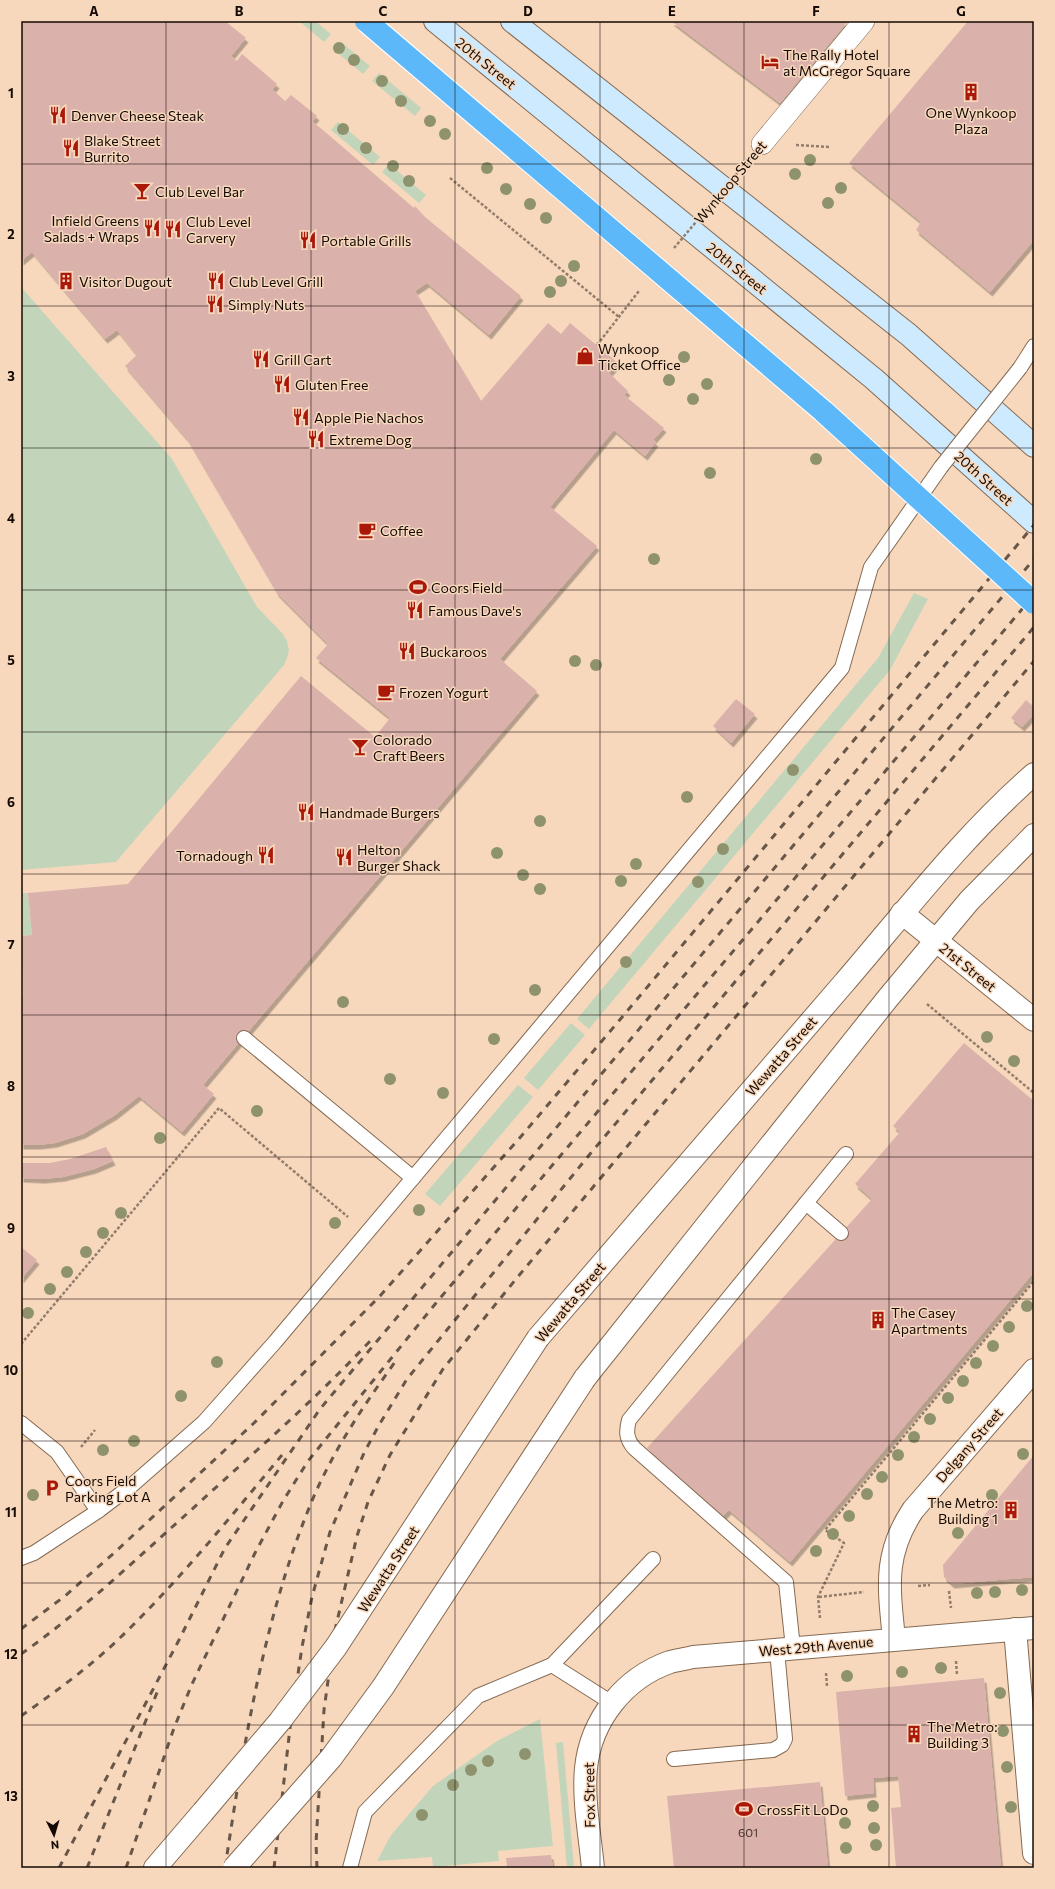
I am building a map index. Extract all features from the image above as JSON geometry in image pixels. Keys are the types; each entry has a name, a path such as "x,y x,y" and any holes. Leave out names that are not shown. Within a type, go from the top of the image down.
{"highway":[{"path":"366,21 823,411 1034,603"}],"main road":[{"name":"20th Street","path":"434,21 874,380 1034,522"},
{"path":"512,21 909,335 1034,446"}],"street":[{"name":"Wynkoop Street","path":"762,144 864,21"},
{"name":"Wewatta Street","path":"155,1868 280,1721 336,1647 538,1338 855,971 937,873 1014,791 1034,774"},
{"path":"234,1868 331,1758 383,1687 585,1378 888,998 969,901 1034,835"},
{"name":"21st Street","path":"902,913 1034,1020"},
{"name":"Delgany Street","path":"894,1639 890,1573 894,1549 903,1525 913,1510 1034,1370"},
{"path":"1024,1629 1034,1853"},
{"name":"West 29th Avenue","path":"612,1703 630,1684 649,1672 670,1662 693,1657 1024,1629"},
{"name":"Fox Street","path":"593,1868 586,1796 586,1768 591,1741 600,1720 612,1703"}],"lane":[{"path":"21,1558 34,1553 98,1511 131,1486 204,1422 275,1342 842,668 871,567 941,467 1020,368 1034,346"},
{"path":"244,1038 413,1178"},
{"path":"674,1760 773,1750 782,1745 785,1739 786,1582 634,1448 629,1442 627,1427 629,1420 846,1154"},
{"path":"806,1203 841,1233"},
{"path":"21,1423 57,1452 98,1511"},
{"path":"350,1868 364,1812 478,1696 552,1665 653,1559"},
{"path":"552,1665 612,1703"}],"path":[{"name":"Wynkoop Street","path":"669,253 762,144"},
{"path":"805,146 830,147"},
{"path":"450,178 619,317"},
{"path":"597,345 642,288"},
{"path":"927,1004 1034,1093"},
{"path":"21,1344 219,1108 367,1233"},
{"path":"818,1597 844,1544 824,1530 1034,1281"}],"green space":[{"path":"299,21 315,21 331,34 324,42"},
{"path":"341,42 370,66 363,74 334,50"},
{"path":"379,73 421,108 415,116 372,81"},
{"path":"338,122 380,157 373,165 331,130"},
{"path":"389,164 426,195 419,203 382,172"},
{"path":"21,287 172,459 257,607 283,634 287,641 289,650 284,665 116,862 21,870"},
{"path":"914,593 928,599 890,670 589,1029 577,1019 878,658"},
{"path":"21,893 28,893 32,935 21,936"},
{"path":"571,1023 585,1035 538,1090 524,1078"},
{"path":"518,1085 533,1097 440,1206 425,1194"},
{"path":"540,1719 553,1846 498,1851 499,1861 433,1867 432,1857 377,1861 391,1835 433,1786 497,1741"},
{"path":"563,1742 574,1868 567,1868 556,1743"}],"building":[{"name":"Coors Field","path":"21,21 225,21 246,38 231,56 237,61 242,54 277,84 272,90 285,101 291,95 317,116 311,123 313,122 324,131 414,208 415,206 425,217 521,296 489,335 427,283 415,291 481,401 548,323 561,334 570,323 618,363 609,373 628,391 624,395 664,428 653,440 656,442 645,456 614,430 550,507 597,546 500,659 537,691 203,1085 214,1094 182,1132 139,1096 115,1115 83,1134 55,1143 38,1145 21,1145 21,996 23,996 21,936 32,935 28,893 128,884 301,676 375,737 390,718 316,658 328,644 277,593 187,439 125,366 137,355 117,330 105,339 32,252 21,261"},
{"name":"The Rally Hotel at McGregor Square","path":"671,21 848,21 780,103"},
{"name":"One Wynkoop Plaza","path":"968,21 1034,21 1034,240 990,292 916,230 921,222 849,163"},
{"path":"736,699 755,714 731,743 713,726"},
{"path":"1026,700 1034,707 1034,714 1022,727 1011,718"},
{"name":"The Casey Apartments","path":"964,1043 1034,1101 1034,1272 790,1562 729,1510 721,1518 647,1448 872,1199 855,1184 900,1132 893,1126"},
{"path":"106,1147 113,1161 94,1169 63,1177 43,1179 21,1178 21,1163 50,1163 70,1159"},
{"path":"21,1247 37,1260 21,1279"},
{"name":"The Metro: Building 1","path":"1034,1455 1034,1577 952,1584 944,1577 943,1565"},
{"name":"The Metro: Building 3","path":"984,1678 1001,1868 896,1868 891,1808 901,1807 898,1776 873,1778 874,1793 845,1796 836,1692"},
{"path":"820,1782 828,1868 674,1868 667,1796"},
{"path":"551,1855 553,1868 503,1868 507,1867 506,1858"}],"railway":[{"path":"21,1629 65,1596 114,1553 254,1423 380,1296 524,1133 1034,525"},
{"path":"59,1868 179,1640 225,1548 320,1409 1034,559"},
{"path":"126,1868 174,1728 192,1684 255,1553 283,1501 308,1461 436,1303 1034,595"},
{"path":"274,1868 290,1728 302,1647 312,1597 330,1532 364,1453 407,1379 590,1154 1034,627"},
{"path":"317,1868 316,1843 324,1710 335,1630 357,1536 368,1502 390,1455 443,1369 516,1279 1034,661"},
{"path":"21,1654 65,1621 128,1567 305,1406 371,1340"},
{"path":"225,1868 248,1726 258,1679 282,1586 297,1541 314,1496 331,1461 361,1411 395,1362"},
{"path":"21,1716 62,1686 115,1643 168,1589 226,1523 282,1455"},
{"path":"87,1868 158,1690"}],"place":[{"name":"The Rally Hotel at McGregor Square","path":"770,62"},
{"name":"One Wynkoop Plaza","path":"971,92"},
{"name":"Denver Cheese Steak","path":"58,115"},
{"name":"Blake Street Burrito","path":"71,148"},
{"name":"Club Level Bar","path":"142,191"},
{"name":"Infield Greens Salads + Wraps","path":"152,228"},
{"name":"Club Level Carvery","path":"173,229"},
{"name":"Portable Grills","path":"308,240"},
{"name":"Visitor Dugout","path":"66,281"},
{"name":"Club Level Grill","path":"216,281"},
{"name":"Simply Nuts","path":"215,304"},
{"name":"Wynkoop Ticket Office","path":"585,356"},
{"name":"Grill Cart","path":"261,359"},
{"name":"Gluten Free","path":"282,384"},
{"name":"Apple Pie Nachos","path":"301,417"},
{"name":"Extreme Dog","path":"316,439"},
{"name":"Coffee","path":"367,530"},
{"name":"Coors Field","path":"418,587"},
{"name":"Famous Dave's","path":"415,610"},
{"name":"Buckaroos","path":"407,651"},
{"name":"Frozen Yogurt","path":"386,692"},
{"name":"Colorado Craft Beers","path":"360,747"},
{"name":"Handmade Burgers","path":"306,812"},
{"name":"Tornadough","path":"266,855"},
{"name":"Helton Burger Shack","path":"344,857"},
{"name":"The Casey Apartments","path":"878,1320"},
{"name":"Coors Field Parking Lot A","path":"52,1488"},
{"name":"The Metro: Building 1","path":"1011,1510"},
{"name":"The Metro: Building 3","path":"914,1734"},
{"name":"CrossFit LoDo","path":"744,1809"}]}
